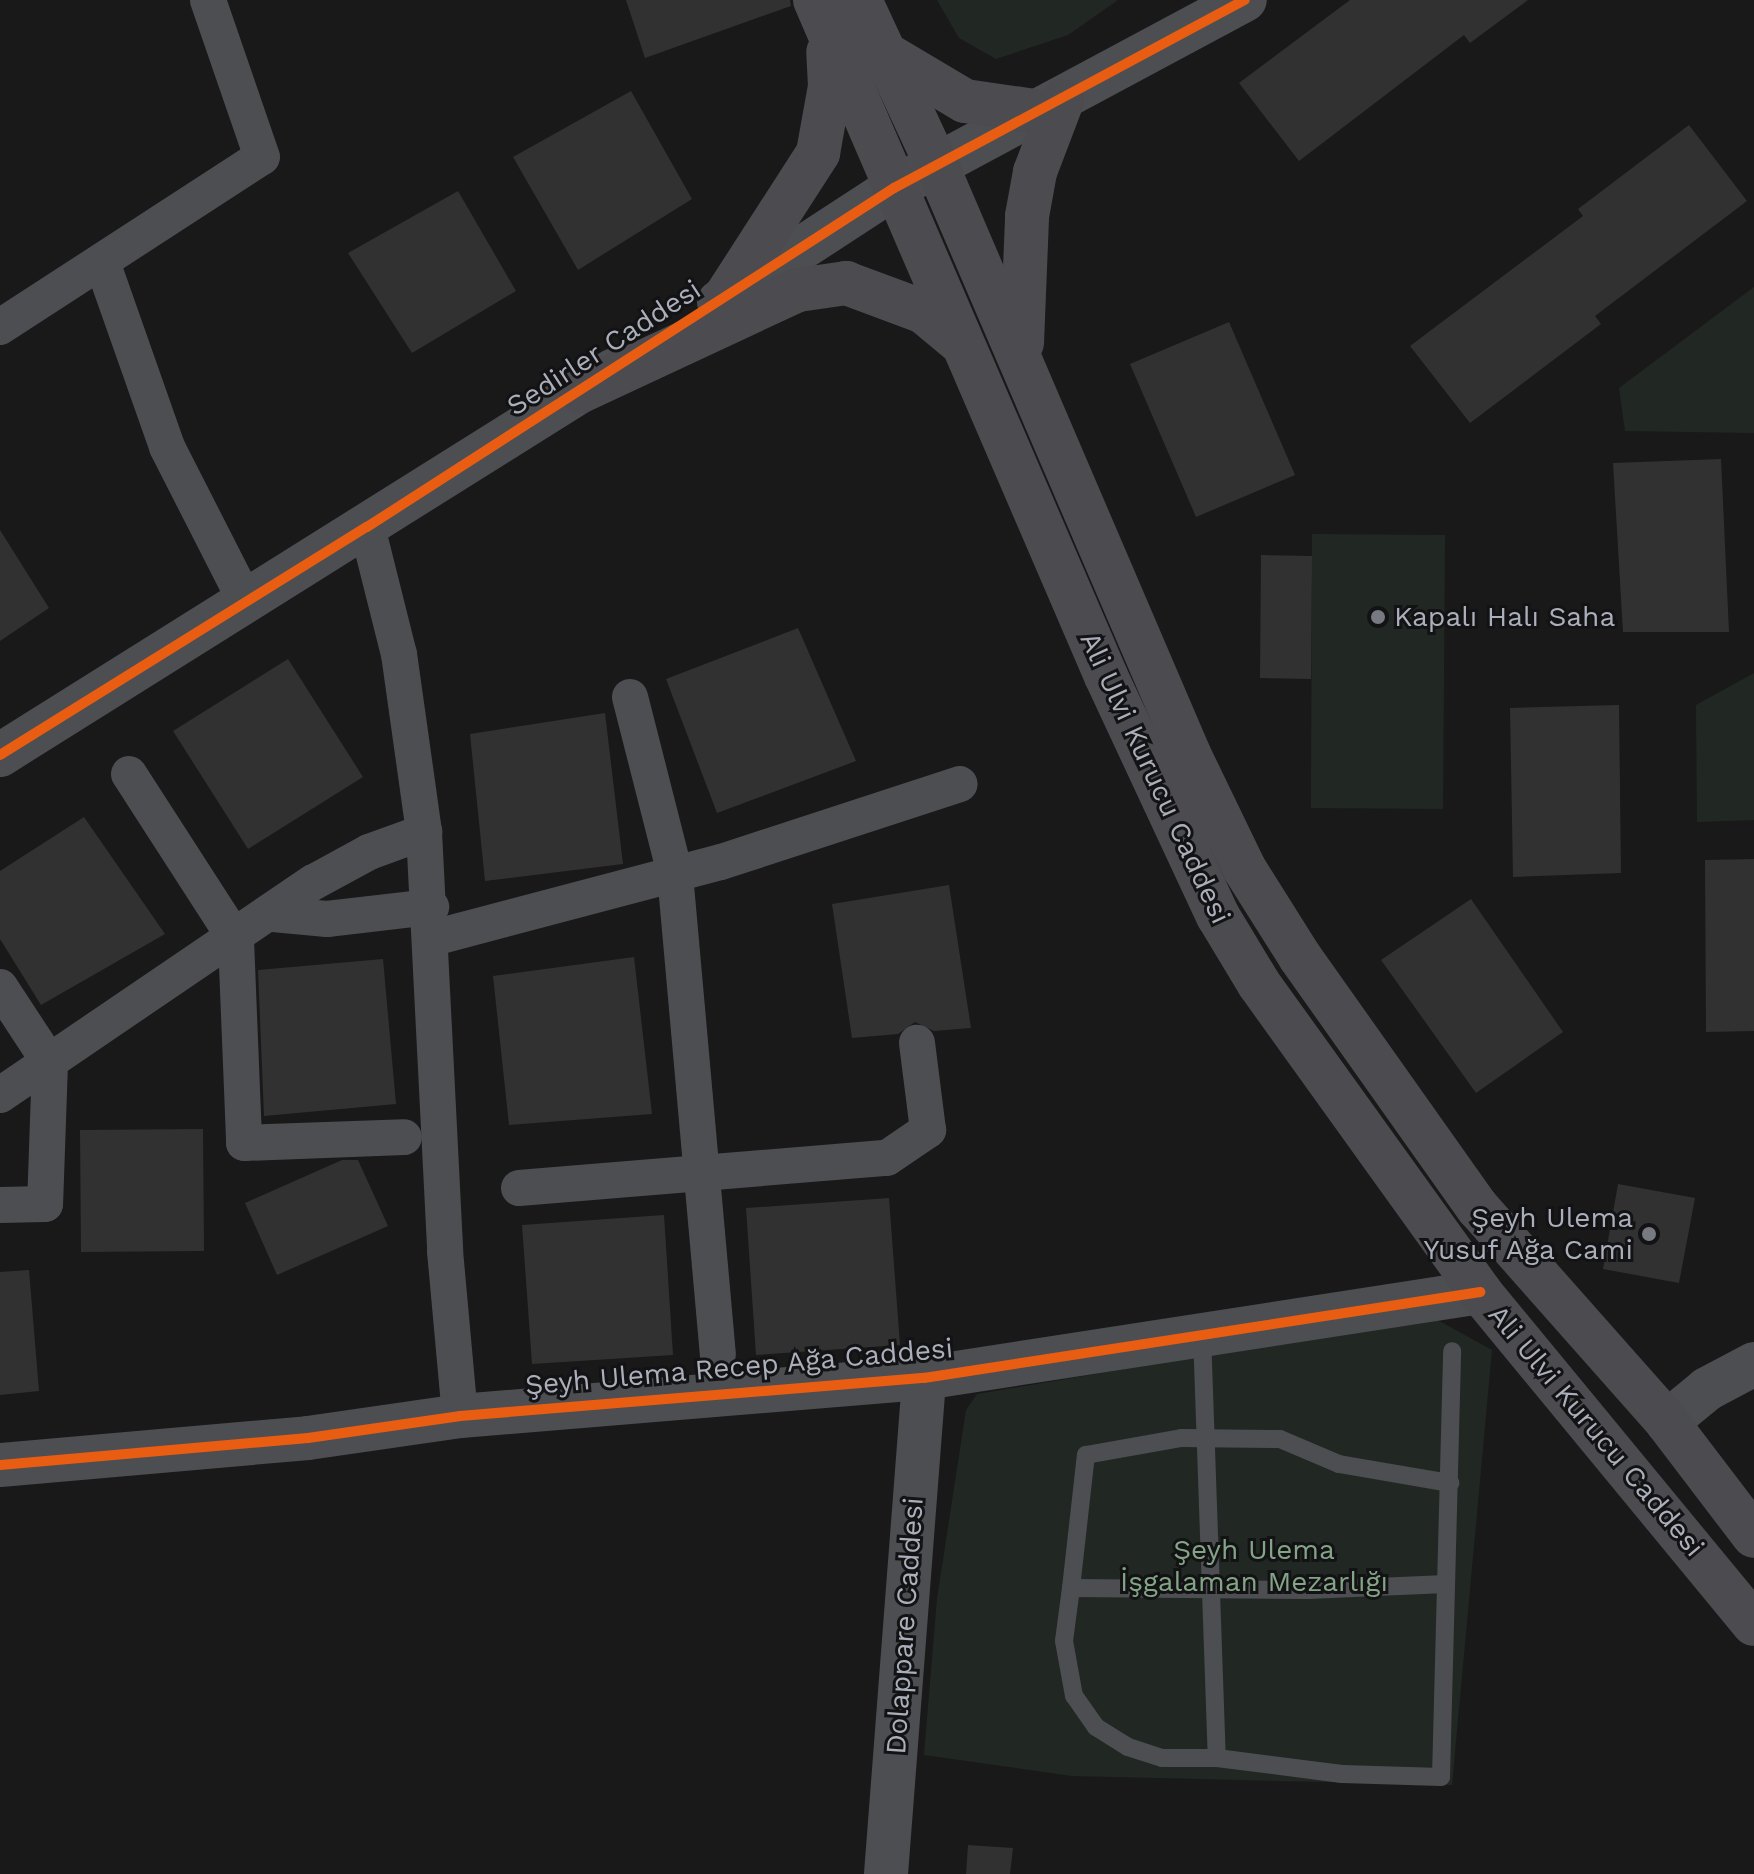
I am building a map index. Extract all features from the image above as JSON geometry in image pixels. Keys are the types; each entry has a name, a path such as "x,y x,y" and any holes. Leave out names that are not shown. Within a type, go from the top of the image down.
{"main road":[{"name":"Ali Ulvi Kurucu Caddesi","path":"860,0 937,166 1189,754 1244,868 1300,957 1478,1208 1667,1422 1754,1536"},
{"name":"Ali Ulvi Kurucu Caddesi","path":"821,17 1167,815 1218,916 1259,984 1480,1292 1754,1624"},
{"path":"724,299 818,153 830,86 821,17"},
{"path":"884,53 965,101 1051,107 1027,216 1021,272 1022,366"},
{"path":"581,391 798,290 846,283 924,312 962,344"}],"street":[{"path":"0,327 262,157 208,0"},
{"name":"Sedirler Caddesi","path":"0,755 367,527 894,188 1051,107 1245,0"},
{"path":"102,262 167,447 245,600"},
{"path":"367,527 399,654 424,832 432,922 445,1251 460,1416"},
{"path":"630,697 675,874 718,1354"},
{"path":"129,774 236,940 244,1143 404,1137"},
{"path":"273,914 432,922 675,874 960,784"},
{"path":"0,1095 236,940 314,882 369,852 424,832"},
{"path":"0,987 50,1063 45,1204 0,1205"},
{"path":"519,1188 887,1158 928,1130 917,1043"},
{"name":"Şeyh Ulema Recep Ağa Caddesi","path":"0,1465 308,1438 460,1416 924,1378 1480,1292"},
{"path":"1667,1422 1707,1389 1754,1364"},
{"name":"Dolappare Caddesi","path":"886,1874 924,1378"}],"lane":[{"path":"1202,1334 1217,1758"},
{"path":"1450,1483 1339,1464 1280,1439 1208,1437 1086,1455 1064,1641 1074,1696 1096,1727 1128,1747 1162,1758 1217,1758 1342,1774 1441,1777 1450,1483 1452,1351"},
{"path":"1071,1588 1212,1590 1446,1584"}],"green space":[{"path":"937,0 1118,0 1068,35 996,59 959,38"},
{"path":"1754,287 1754,433 1625,431 1619,388"},
{"name":"Kapalı Halı Saha","path":"1312,534 1445,535 1443,809 1311,808"},
{"path":"1754,673 1754,820 1697,822 1696,705"},
{"name":"Şeyh Ulema İşgalaman Mezarlığı","path":"1432,1317 1492,1350 1452,1785 1072,1776 924,1755 937,1599 966,1410 977,1394"}],"building":[{"path":"626,0 790,0 791,6 645,58"},
{"path":"1350,0 1528,0 1470,43 1464,35 1299,161 1239,83"},
{"path":"631,91 692,199 578,270 513,157"},
{"path":"1689,125 1747,201 1595,316 1601,324 1470,423 1410,346 1583,216 1578,209"},
{"path":"458,191 516,291 412,353 348,253"},
{"path":"1229,322 1295,475 1196,517 1130,364"},
{"path":"1721,459 1729,632 1623,632 1613,463"},
{"path":"0,530 49,608 0,641"},
{"path":"1261,555 1312,556 1311,679 1260,678"},
{"path":"798,628 856,761 717,813 666,679"},
{"path":"288,659 363,777 248,849 173,731"},
{"path":"1619,705 1621,873 1513,877 1510,708"},
{"path":"605,713 623,864 485,881 470,734"},
{"path":"84,817 165,934 41,1005 0,939 0,871"},
{"path":"1754,859 1754,1031 1706,1032 1705,860"},
{"path":"949,885 971,1028 934,1031 915,1022 898,1034 852,1038 832,904"},
{"path":"1471,899 1563,1032 1476,1093 1381,960"},
{"path":"634,957 652,1114 509,1125 493,976"},
{"path":"383,959 396,1104 264,1116 258,970"},
{"path":"203,1129 204,1251 81,1252 80,1130"},
{"path":"342,1160 358,1160 388,1226 277,1275 245,1203"},
{"name":"Şeyh Ulema Yusuf Ağa Cami","path":"1618,1184 1695,1198 1679,1283 1603,1269"},
{"path":"889,1198 900,1345 756,1355 746,1208"},
{"path":"664,1215 673,1355 532,1364 522,1225"},
{"path":"29,1270 39,1391 0,1395 0,1272"},
{"path":"968,1845 1013,1848 1010,1874 966,1874"}],"cycle path":[{"path":"0,755 367,527 894,188 1245,0"},
{"path":"0,1465 308,1438 460,1416 924,1378 1480,1292"}],"place":[{"name":"Kapalı Halı Saha","path":"1378,617"},
{"name":"Şeyh Ulema Yusuf Ağa Cami","path":"1649,1234"}]}
